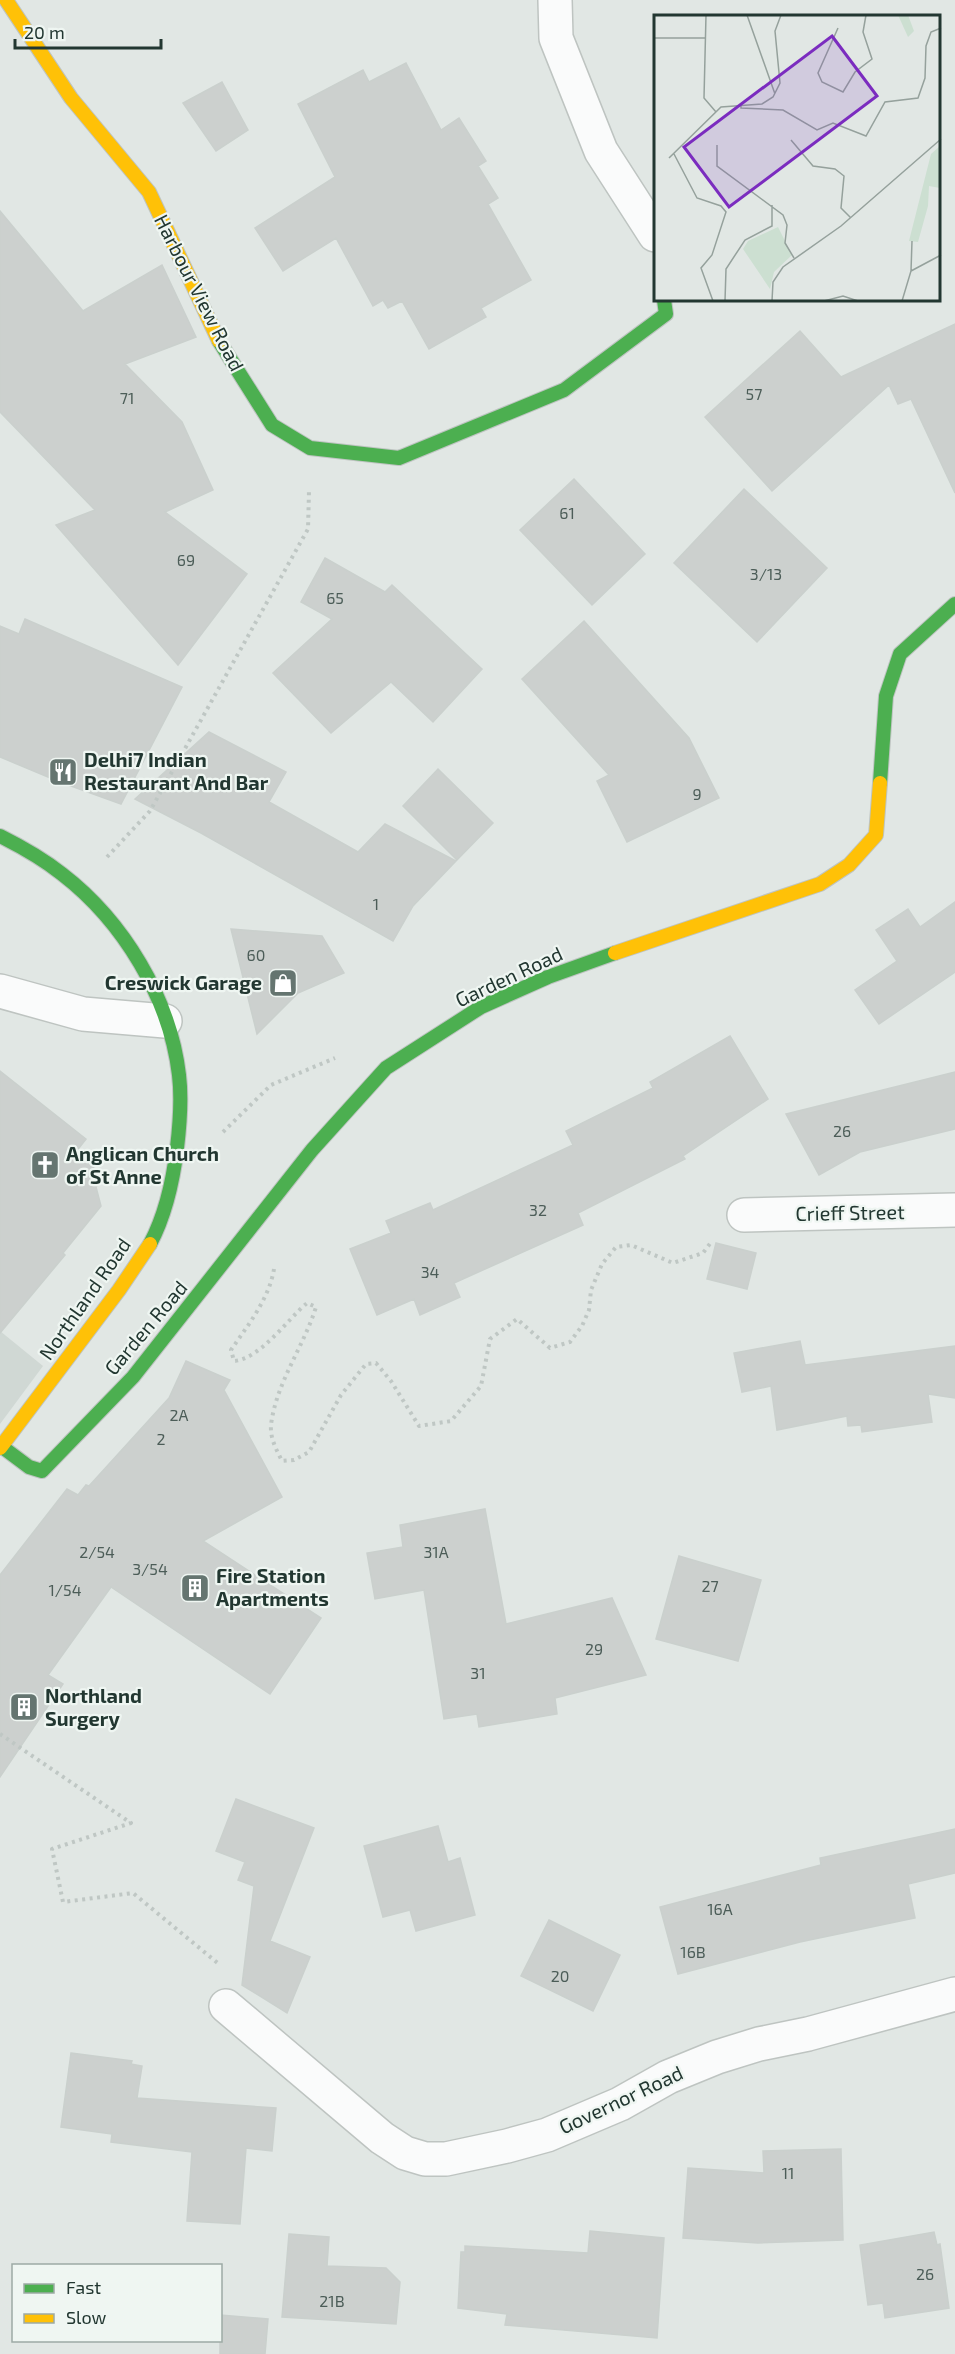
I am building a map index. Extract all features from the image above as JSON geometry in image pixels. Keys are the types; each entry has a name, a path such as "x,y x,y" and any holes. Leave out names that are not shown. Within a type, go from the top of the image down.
{"street":[{"name":"Harbour View Road","path":"6,0 71,98 149,192 218,339 272,425 310,448 399,458 564,390 666,314 664,302"},
{"path":"555,0 556,38 601,151 654,233"},
{"name":"Garden Road","path":"1,1447 29,1467 42,1470 133,1377 312,1150 386,1068 481,1007 548,978 691,926 820,884 849,866 876,835 886,696 900,654 955,603"},
{"name":"Northland Road","path":"0,836 23,846 79,887 119,930 138,959 165,1021 177,1063 181,1110 174,1177 158,1227 129,1278 1,1447"},
{"path":"0,991 83,1014 165,1021"},
{"name":"Crieff Street","path":"744,1215 955,1210"},
{"name":"Governor Road","path":"226,2006 382,2139 405,2153 424,2159 446,2159 480,2153 547,2135 620,2104 668,2077 717,2057 759,2044 808,2034 955,1994"}],"path":[{"path":"79,887 150,811 308,529 310,448"},
{"path":"174,1177 271,1085 345,1054"},
{"path":"253,1227 277,1250 272,1282 254,1317 231,1350 234,1360 245,1360 258,1351 291,1316 307,1303 316,1307 280,1392 271,1426 273,1444 282,1461 294,1460 309,1452 341,1395 366,1364 376,1363 419,1426 451,1422 481,1386 490,1339 517,1319 550,1348 570,1342 582,1326 589,1310 591,1290 602,1264 616,1246 631,1245 674,1263 703,1253 721,1228 744,1215"},
{"path":"0,1734 131,1823 52,1849 63,1902 132,1893 231,1974 226,2006"}],"shaded area":[{"path":"0,1331 43,1366 0,1424"}],"building":[{"path":"406,63 441,130 459,118 486,161 478,166 498,198 488,204 531,280 481,308 486,317 429,349 402,301 388,308 383,300 373,306 336,238 283,271 255,228 335,177 298,104 363,70 369,82"},
{"path":"222,82 248,130 216,151 183,103"},
{"path":"0,211 83,311 162,265 196,337 125,364 182,422 213,490 165,512 247,574 178,665 56,525 95,510 0,412"},
{"path":"955,324 955,493 911,399 898,404 889,385 772,491 705,417 800,331 841,377"},
{"path":"574,479 645,554 592,605 520,530"},
{"path":"744,489 827,568 757,642 674,563"},
{"path":"325,558 385,592 392,585 482,669 433,722 391,682 331,733 273,673 332,619 301,602"},
{"path":"25,619 182,687 121,804 0,757 0,626 19,634"},
{"path":"584,621 689,738 719,798 627,842 597,781 609,775 522,679"},
{"path":"209,732 286,772 269,802 358,852 385,824 456,861 413,906 393,941 201,833 135,799"},
{"path":"438,769 493,823 457,860 403,806"},
{"path":"955,902 955,972 879,1024 855,990 897,961 876,930 908,909 920,927"},
{"name":"Creswick Garage","path":"231,929 322,936 344,973 298,993 257,1034"},
{"path":"730,1036 768,1099 683,1156 685,1159 578,1213 583,1225 454,1283 460,1297 420,1315 414,1299 377,1315 350,1249 391,1233 386,1221 430,1203 433,1210 573,1145 566,1131 653,1088 650,1082"},
{"path":"0,1071 86,1139 75,1153 104,1176 96,1187 101,1206 63,1253 65,1255 0,1333"},
{"path":"955,1072 955,1129 860,1152 819,1175 786,1114"},
{"path":"716,1243 756,1253 747,1289 707,1279"},
{"path":"800,1341 805,1365 955,1346 955,1398 928,1394 932,1422 862,1432 861,1425 848,1426 847,1416 777,1430 771,1386 742,1392 734,1353"},
{"path":"186,1361 230,1380 224,1390 282,1497 203,1541 321,1618 270,1694 111,1587 48,1675 63,1684 0,1777 0,1575 67,1489 78,1495 86,1485 89,1486 169,1398"},
{"path":"485,1509 506,1624 612,1598 646,1675 555,1698 557,1714 479,1727 477,1714 444,1719 424,1590 375,1599 367,1553 403,1547 400,1525"},
{"path":"679,1556 761,1580 738,1661 656,1639"},
{"path":"236,1799 314,1828 270,1941 310,1957 287,2013 242,1985 254,1886 238,1880 245,1862 216,1851"},
{"path":"438,1826 448,1862 460,1858 475,1915 416,1931 410,1910 383,1917 364,1846"},
{"path":"955,1829 955,1873 908,1884 915,1918 800,1942 678,1974 660,1907 821,1865 820,1858"},
{"path":"549,1920 620,1955 593,2011 521,1976"},
{"path":"71,2053 132,2061 131,2064 142,2066 137,2098 276,2108 272,2151 246,2148 240,2224 187,2221 192,2152 111,2142 112,2134 61,2127"},
{"path":"841,2149 843,2240 758,2243 683,2238 688,2168 764,2173 763,2151"},
{"path":"590,2231 664,2238 657,2338 505,2325 507,2314 458,2308 461,2252 465,2252 465,2246 588,2253"},
{"path":"934,2232 937,2245 940,2244 949,2308 885,2318 883,2303 868,2305 860,2245"},
{"path":"289,2234 329,2237 327,2266 386,2268 400,2282 396,2324 282,2317"},
{"path":"222,2315 268,2319 265,2354 220,2354"}],"traffic: fast":[{"path":"219,341 272,425 310,448 399,458 564,390 666,314 664,302"},
{"path":"880,783 886,696 900,654 955,604"},
{"path":"0,836 55,869 105,914 140,963 166,1018 179,1075 180,1120 171,1185 150,1244"},
{"path":"1,1446 29,1467 42,1471 133,1377 312,1150 386,1068 481,1007 548,977 615,953"}],"traffic: slow":[{"path":"6,0 71,98 149,192 219,341"},
{"path":"615,953 820,884 849,865 876,835 880,783"},
{"path":"0,1448 119,1290 150,1244"}],"place":[{"name":"Delhi7 Indian Restaurant And Bar","path":"63,772"},
{"name":"Creswick Garage","path":"283,983"},
{"name":"Anglican Church of St Anne","path":"45,1165"},
{"name":"Fire Station Apartments","path":"195,1588"},
{"name":"Northland Surgery","path":"24,1707"}]}
